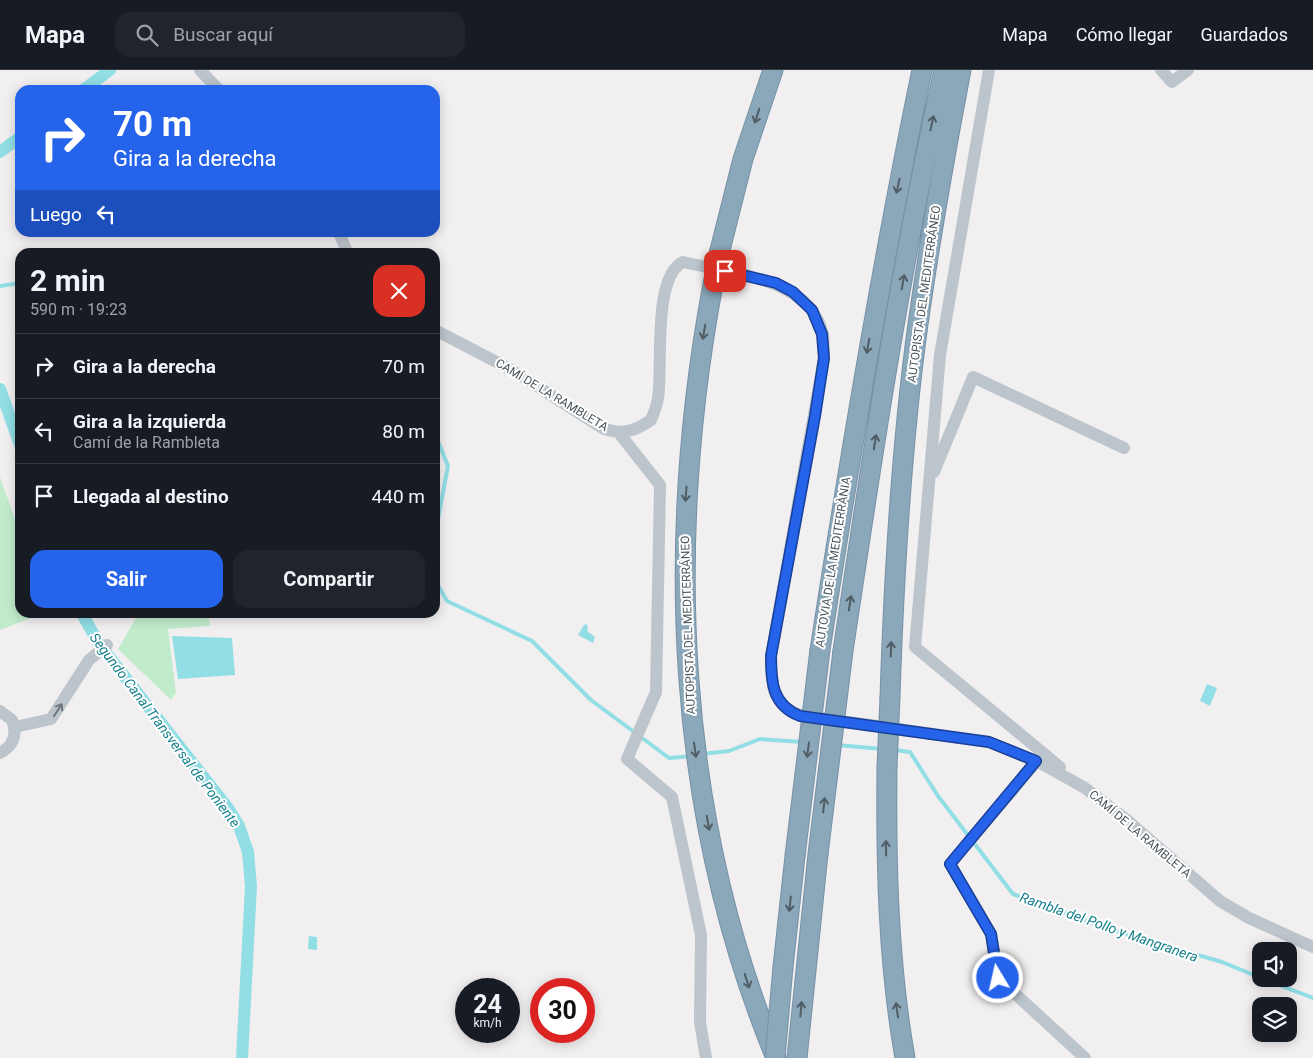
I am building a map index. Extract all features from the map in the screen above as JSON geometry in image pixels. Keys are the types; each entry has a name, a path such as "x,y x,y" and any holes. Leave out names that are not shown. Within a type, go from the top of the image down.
{"highway":[{"name":"AUTOPISTA DEL MEDITERRÁNEO","path":"773,70 743,159 720,250 702,340 691,426 684,532 685,618 692,725 699,775 713,851 735,943 758,1016 775,1058"},
{"name":"AUTOVIA DE LA MEDITERRÀNIA","path":"775,1058 795,856 820,650 857,408 895,199 922,70"},
{"name":"AUTOVIA DE LA MEDITERRÀNIA","path":"797,1058 818,854 843,651 919,185 944,70"},
{"name":"AUTOPISTA DEL MEDITERRÁNEO","path":"905,1058 896,1009 886,851 893,596 901,490 918,325 961,70"}],"street":[{"path":"200,70 214,85"},
{"path":"990,70 940,356 915,647 1085,788"},
{"path":"1161,70 1172,82 1188,70"},
{"name":"CAMÍ DE LA RAMBLETA","path":"440,333 510,369 604,429 619,433 637,429 652,420 658,398 658,355 664,300 670,275 677,264 683,262 776,283 793,292 812,310 822,334 824,358 771,656 771,683 779,700 789,711 800,716 989,742 1036,761 1085,788 1127,820 1220,901 1249,918 1313,947"},
{"path":"929,484 973,377 1124,448"},
{"path":"619,433 660,485 656,692 627,759 672,797 700,936 700,1022 706,1058"},
{"path":"15,727 52,719 89,660 102,649"},
{"path":"0,710 8,715 15,727 12,743 0,753"},
{"path":"1036,761 950,864 991,934 998,978 1085,1058"}],"green space":[{"path":"0,477 15,520 15,618 31,618 0,630"},
{"path":"136,618 209,618 210,626 168,629 176,693 171,700 118,649"}],"water":[{"path":"587,624 588,632 595,637 593,643 578,635 584,625"},
{"path":"172,636 232,638 235,675 178,679"},
{"path":"1207,684 1217,688 1210,706 1200,701"},
{"path":"309,936 317,937 317,950 308,949"}],"waterway":[{"path":"90,85 110,70"},
{"path":"0,152 15,141"},
{"name":"Rambla del Pollo y Mangranera","path":"0,286 15,284"},
{"name":"Segundo Canal Transversal de Poniente","path":"0,389 15,431"},
{"name":"Rambla del Pollo y Mangranera","path":"440,446 448,466 440,508"},
{"name":"Rambla del Pollo y Mangranera","path":"440,589 447,601 532,641 591,700 669,758 693,756"},
{"name":"Segundo Canal Transversal de Poniente","path":"84,618 99,644 228,808 239,826 248,852 251,886 242,1058"},
{"name":"Rambla del Pollo y Mangranera","path":"702,754 729,751 760,739 802,742"},
{"name":"Rambla del Pollo y Mangranera","path":"837,745 882,749"},
{"name":"Rambla del Pollo y Mangranera","path":"894,750 910,752 938,796 1013,894 1112,930 1222,962 1252,974"},
{"name":"Rambla del Pollo y Mangranera","path":"1284,987 1313,998"}],"route":[{"path":"725,271 776,283 793,292 812,310 822,334 824,358 815,416 771,656 771,683 779,700 789,711 800,716 989,742 1036,761 950,864 991,934 998,978"}]}
